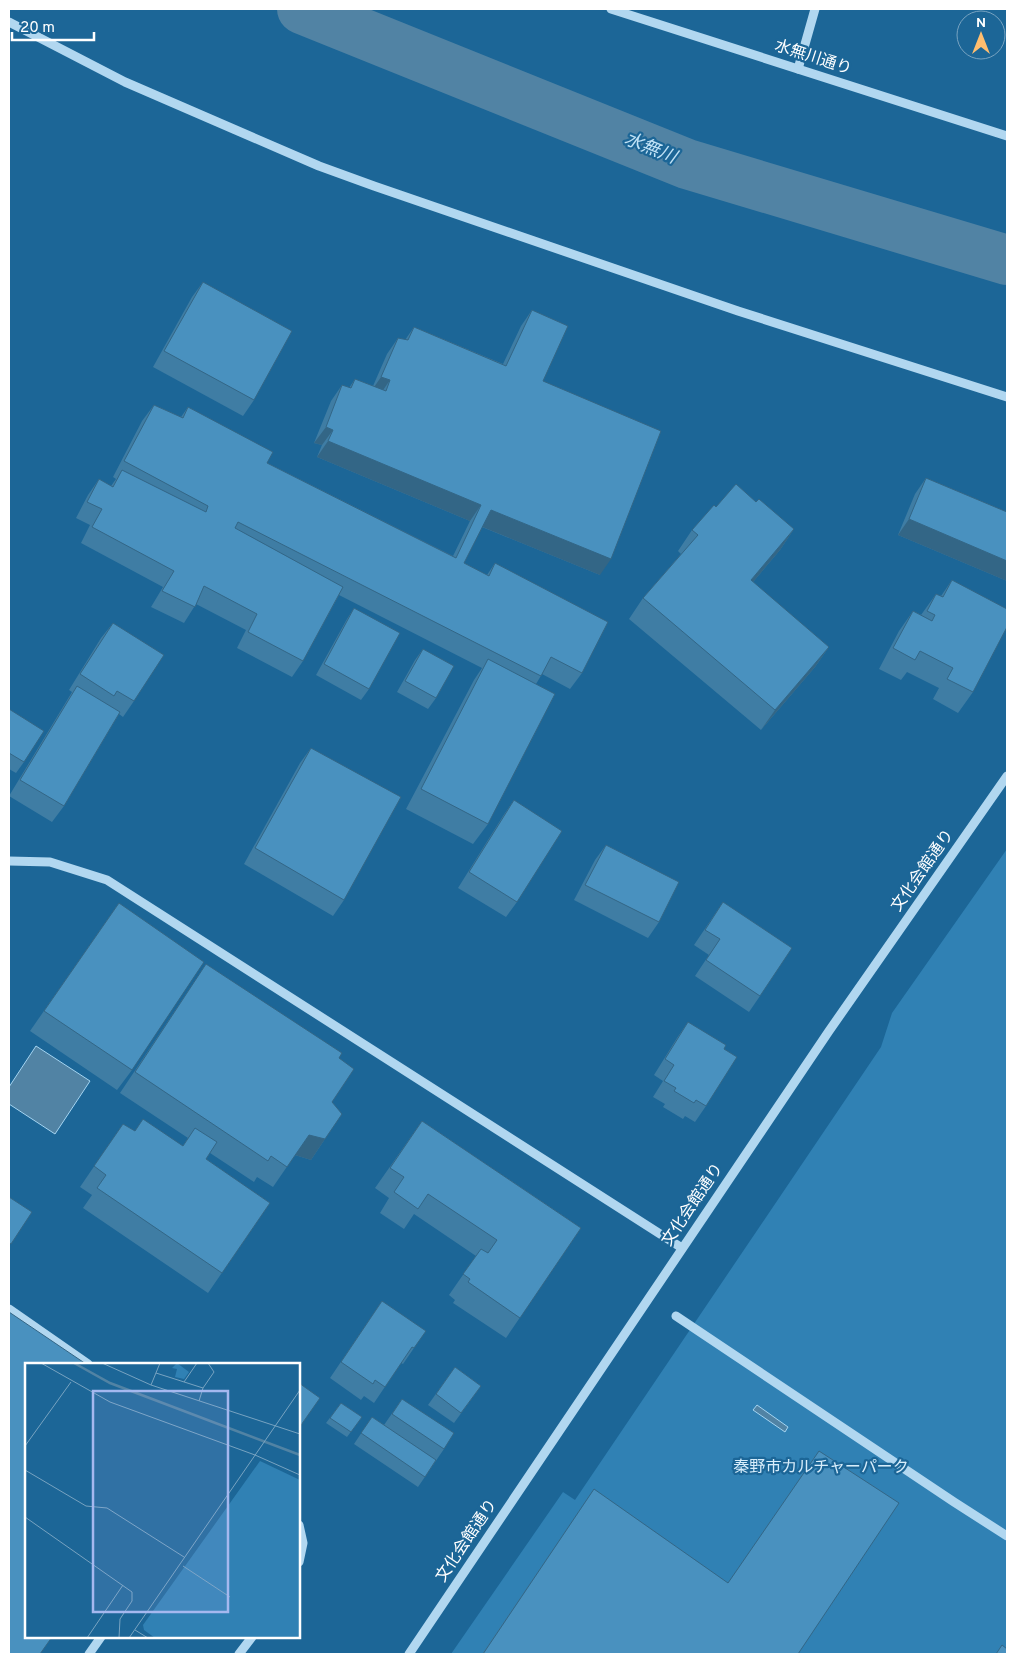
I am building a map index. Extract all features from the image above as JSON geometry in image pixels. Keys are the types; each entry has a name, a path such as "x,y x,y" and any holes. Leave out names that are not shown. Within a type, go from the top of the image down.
{"street":[{"name":"水無川通り","path":"610,9 1007,136"},
{"path":"798,69 815,9"},
{"path":"9,22 125,82 319,166 738,311 1007,397"},
{"name":"文化会館通り","path":"409,1654 829,1032 1007,776"},
{"path":"9,862 50,862 107,880 682,1248"},
{"path":"9,1310 87,1363"},
{"path":"676,1316 1007,1536"},
{"path":"300,1530 303,1542 300,1557"},
{"path":"89,1654 100,1638"},
{"path":"239,1654 251,1638"}],"green space":[{"name":"秦野市カルチャーパーク","path":"1007,849 1007,1654 451,1654 563,1492 575,1500 881,1047 892,1013"}],"shaded area":[{"path":"36,1046 90,1081 55,1134 9,1104 9,1087"},
{"path":"757,1405 788,1427 785,1432 753,1410"}],"building":[{"path":"203,282 292,331 254,400 164,351"},
{"path":"532,310 568,326 543,381 661,431 611,559 491,510 464,563 489,576 495,563 608,622 582,673 551,657 541,676 238,522 235,528 343,587 303,661 248,632 257,614 204,586 195,607 162,591 174,571 92,527 102,509 87,502 99,479 113,487 122,470 206,512 208,506 124,461 154,405 183,418 188,407 273,452 267,463 456,558 481,505 328,441 333,430 326,427 342,385 351,388 355,379 386,391 390,380 381,377 398,338 408,340 414,327 506,366"},
{"path":"926,478 1007,512 1007,561 909,519"},
{"path":"736,484 756,502 759,499 794,529 751,580 829,647 775,710 643,598 698,535 692,530"},
{"path":"952,580 1007,609 1007,627 973,692 947,679 953,668 920,651 915,660 893,648 913,611 932,621 935,615 927,611 936,594 943,597"},
{"path":"354,608 400,633 369,689 324,664"},
{"path":"113,623 164,655 134,701 117,691 114,696 80,674"},
{"path":"423,649 454,666 436,698 405,681"},
{"path":"488,659 555,694 488,824 421,789"},
{"path":"77,686 120,712 64,806 20,780"},
{"path":"9,709 44,731 24,762 9,753"},
{"path":"311,748 401,797 344,900 255,848"},
{"path":"514,800 562,831 517,902 469,872"},
{"path":"606,845 679,882 659,922 585,885"},
{"path":"723,902 792,948 760,996 706,960 720,939 705,930"},
{"path":"119,903 204,962 132,1070 44,1011"},
{"path":"206,964 342,1053 339,1058 354,1069 332,1102 342,1114 325,1139 309,1135 287,1167 271,1156 268,1161 135,1072"},
{"path":"688,1022 726,1045 724,1049 737,1057 706,1106 696,1100 694,1103 674,1091 676,1088 664,1081 674,1065 665,1059"},
{"path":"143,1119 183,1146 195,1128 217,1142 206,1159 270,1203 222,1273 97,1188 106,1175 94,1166 123,1124 135,1131"},
{"path":"422,1121 581,1228 520,1318 468,1282 470,1279 463,1274 481,1249 488,1253 497,1240 428,1194 418,1209 394,1192 404,1177 390,1168"},
{"path":"9,1197 32,1212 11,1244 9,1243"},
{"path":"382,1301 426,1331 414,1348 412,1347 385,1387 375,1380 373,1384 341,1362"},
{"path":"9,1312 85,1363 25,1363 25,1638 51,1638 40,1654 9,1654"},
{"path":"455,1367 481,1386 461,1413 436,1394"},
{"path":"300,1384 320,1398 300,1427"},
{"path":"402,1399 454,1433 444,1449 392,1414"},
{"path":"341,1403 362,1417 351,1432 330,1418"},
{"path":"372,1417 436,1460 425,1477 361,1433"},
{"path":"819,1451 899,1503 798,1654 483,1654 594,1489 728,1583"},
{"path":"1002,1645 1007,1649 1007,1654 996,1654"}],"waterway":[{"name":"水無川","path":"302,9 687,164 1007,260"}]}
